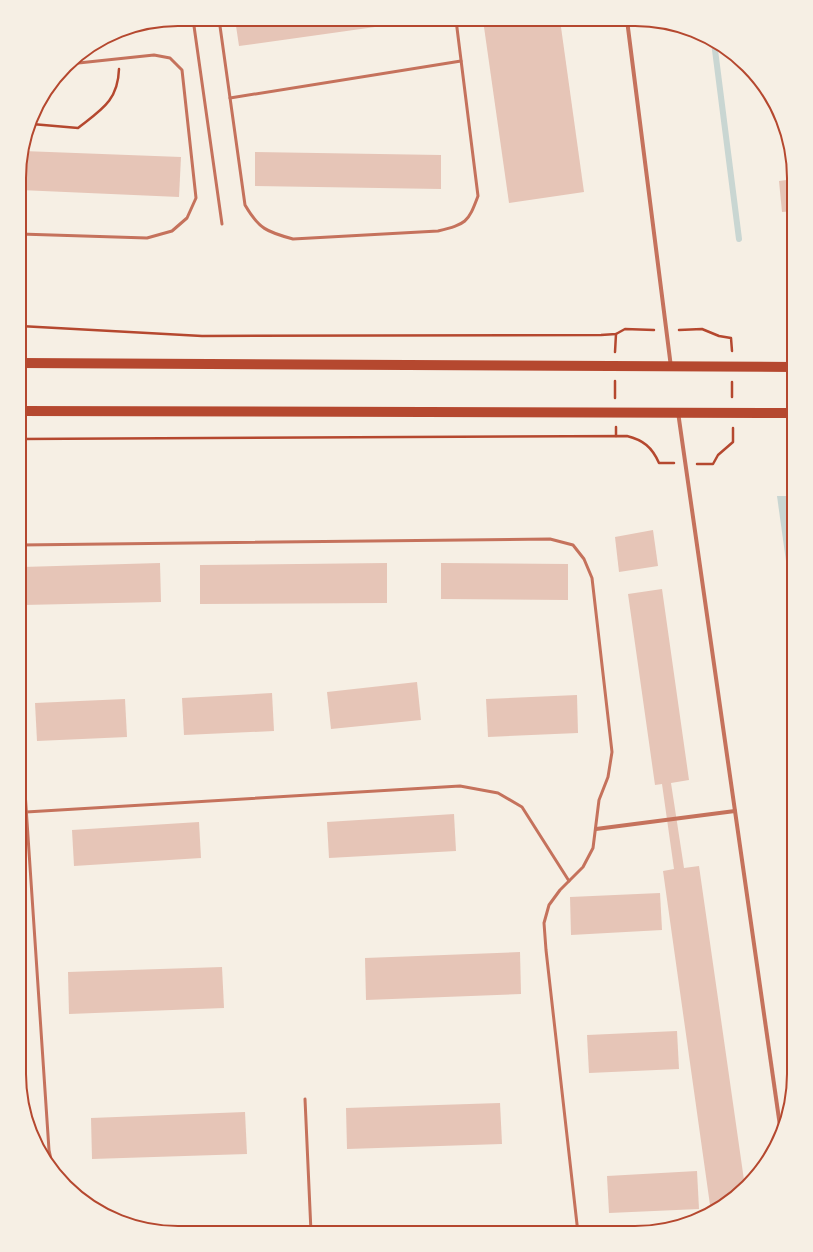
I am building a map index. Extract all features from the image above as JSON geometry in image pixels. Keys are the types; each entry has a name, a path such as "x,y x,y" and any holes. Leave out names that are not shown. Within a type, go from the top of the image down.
{"main road":[{"path":"26,363 787,367"},
{"path":"26,411 787,413"}],"street":[{"path":"628,26 671,367"},
{"path":"678,412 779,1122"},
{"path":"596,829 735,811"}],"lane":[{"path":"195,26 222,224"},
{"path":"220,26 245,205 254,220 270,233 293,239 438,231 458,226 470,217 478,196 457,26"},
{"path":"26,234 147,238 172,231 187,218 196,198 182,70 170,58 154,56 79,63"},
{"path":"230,98 461,61"},
{"path":"26,545 550,539 573,545 584,559 592,578 612,752 608,777 599,800 593,848 583,867 560,890 549,905 544,923 577,1226"},
{"path":"50,1156 26,812 460,786 498,793 522,807 569,881"},
{"path":"305,1099 311,1226"}],"path":[{"path":"36,124 78,128 109,104 119,83 119,59"},
{"path":"26,326 202,336 616,334 625,329"},
{"path":"702,329 719,336 731,338 733,442 718,455 713,464"},
{"path":"616,334 616,436"},
{"path":"26,439 627,436 646,443 654,452 659,463"}],"shaded area":[{"path":"777,496 787,496 787,568"}],"building":[{"path":"236,26 375,26 375,27 239,46"},
{"path":"484,26 561,26 584,192 509,203"},
{"path":"29,151 181,157 179,197 26,190 26,168"},
{"path":"255,152 441,155 441,189 255,186"},
{"path":"787,180 787,212 782,212 779,181"},
{"path":"653,530 658,566 619,572 615,537"},
{"path":"160,563 161,602 26,605 26,567"},
{"path":"387,563 387,603 200,604 200,565"},
{"path":"441,563 568,564 568,600 441,599"},
{"path":"662,589 689,780 671,783 684,868 699,866 744,1179 727,1195 710,1206 663,871 674,869 662,784 655,785 628,594"},
{"path":"417,682 421,720 331,729 327,692"},
{"path":"272,693 274,731 184,735 182,698"},
{"path":"577,695 578,733 488,737 486,699"},
{"path":"125,699 127,737 37,741 35,703"},
{"path":"454,814 456,851 329,858 327,822"},
{"path":"199,822 201,858 74,866 72,830"},
{"path":"660,893 662,930 571,935 570,897"},
{"path":"520,952 521,994 366,1000 365,958"},
{"path":"222,967 224,1008 69,1014 68,972"},
{"path":"677,1031 679,1069 589,1073 587,1035"},
{"path":"500,1103 502,1144 347,1149 346,1108"},
{"path":"245,1112 247,1154 92,1159 91,1118"},
{"path":"697,1171 699,1209 609,1213 607,1176"}],"waterway":[{"path":"715,49 739,239"}]}
